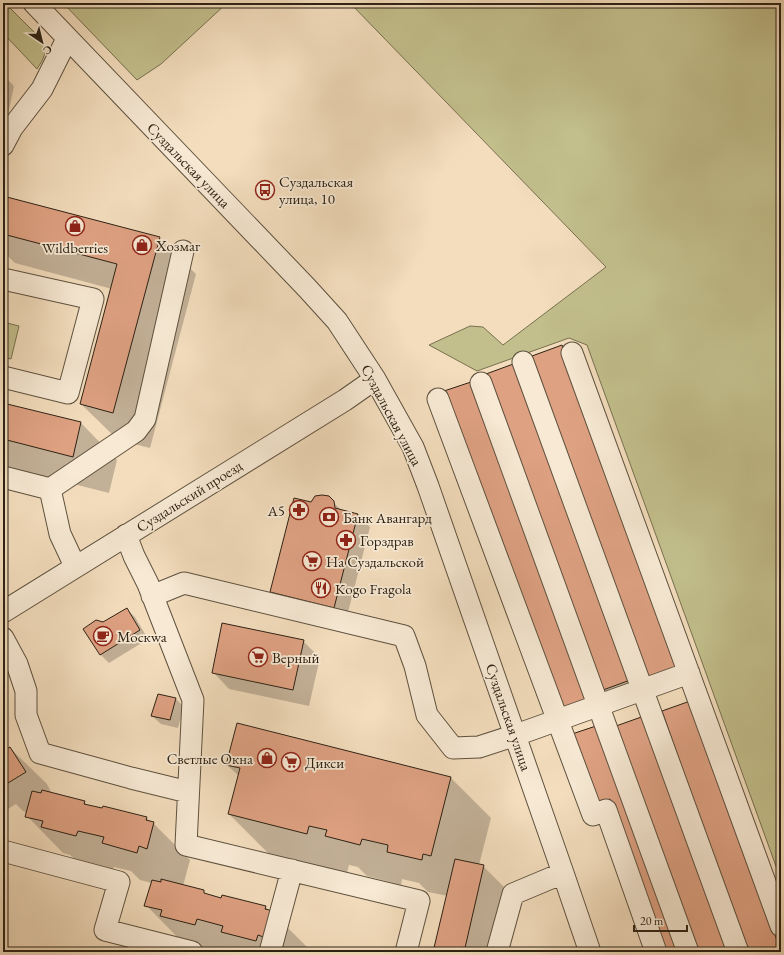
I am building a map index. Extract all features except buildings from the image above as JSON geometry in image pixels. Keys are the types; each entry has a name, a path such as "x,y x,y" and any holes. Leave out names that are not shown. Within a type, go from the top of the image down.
{"street":[{"name":"Суздальская улица","path":"34,3 337,321 375,379 413,447 428,486 564,873 590,952"},
{"path":"6,133 42,89 68,39"},
{"path":"3,477 50,489 136,431 145,419 183,251"},
{"path":"3,279 93,299 68,393 3,377"},
{"path":"572,353 781,926"},
{"path":"523,362 738,952"},
{"name":"Суздальский проезд","path":"3,612 345,400 375,379"},
{"path":"481,383 688,952"},
{"path":"438,399 592,815 606,810 656,952"},
{"path":"50,489 60,534 75,566"},
{"path":"126,535 134,556 148,584 193,700 186,845 419,901 406,952"},
{"path":"152,596 184,583 404,636 415,666 427,715 453,748 478,747 516,735 689,673"},
{"path":"3,638 10,671 26,692 26,715 40,754 188,792"},
{"path":"3,852 119,882 105,930 192,952"},
{"path":"270,952 292,870"},
{"path":"497,952 513,894 564,873"}],"shaded area":[{"path":"3,3 5,3 43,41 45,49 44,56 37,69 3,33"},
{"path":"63,3 227,3 161,64 137,80"},
{"path":"350,3 781,3 781,880 587,345 569,338 477,371 429,345 470,326 483,327 503,345 606,267"},
{"path":"3,322 19,326 11,359 3,357"}],"place":[{"name":"Суздальская улица, 10","path":"265,190"},
{"name":"Wildberries","path":"75,226"},
{"name":"Хозмаг","path":"142,245"},
{"name":"А5","path":"299,510"},
{"name":"Банк Авангард","path":"329,517"},
{"name":"Горздрав","path":"346,540"},
{"name":"На Суздальской","path":"312,561"},
{"name":"Kogo Fragola","path":"321,588"},
{"name":"Москwa","path":"103,636"},
{"name":"Верный","path":"258,657"},
{"name":"Светлые Окна","path":"267,758"},
{"name":"Дикси","path":"291,762"}]}
